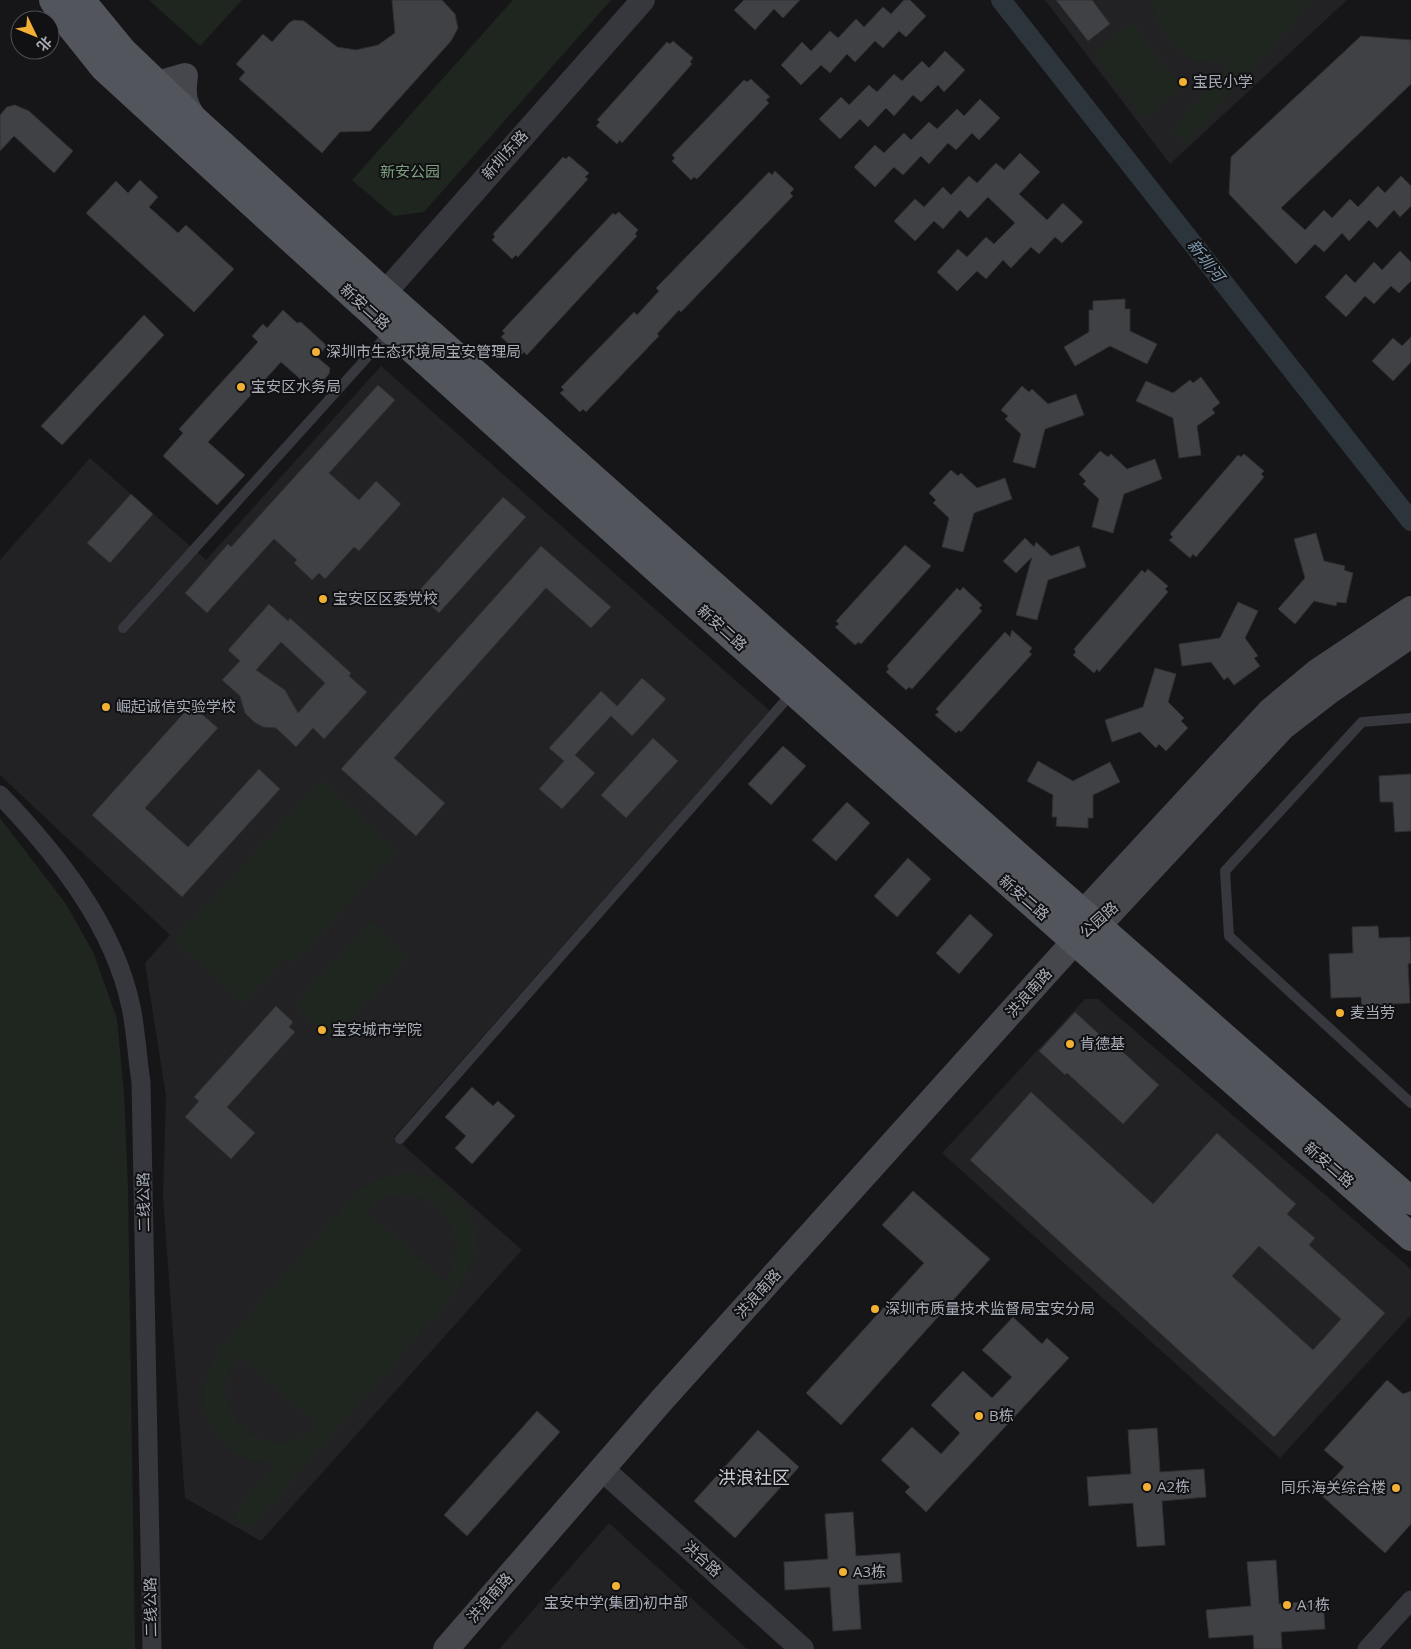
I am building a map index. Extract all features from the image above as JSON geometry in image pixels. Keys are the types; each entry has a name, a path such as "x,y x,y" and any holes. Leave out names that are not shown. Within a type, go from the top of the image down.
{"main road":[{"name":"新安二路","path":"53,0 68,23 104,68 1090,919 1411,1201"},
{"name":"新安二路","path":"81,0 122,50 195,120 376,301 391,331 1074,942 1411,1237"},
{"path":"104,68 127,81 157,84 185,76 183,90 185,106 195,120"},
{"name":"公园路","path":"1074,942 1090,919 1270,711 1318,671 1411,609"},
{"name":"公园路","path":"1090,919 1283,727 1331,690 1411,635"},
{"name":"洪浪南路","path":"446,1649 602,1469 1074,942"}],"street":[{"name":"新圳东路","path":"376,301 643,0"},
{"name":"二线公路","path":"0,795 50,853 85,900 114,954 131,1006 142,1101 152,1649"},
{"name":"洪合路","path":"602,1469 802,1649"},
{"path":"1367,1649 1411,1600"}],"lane":[{"path":"123,628 391,331"},
{"path":"400,1139 793,692"},
{"path":"1411,718 1362,722 1224,871 1229,936 1411,1103"}],"shaded area":[{"name":"宝民小学","path":"1045,0 1347,0 1170,164"},
{"name":"宝安城市学院","path":"381,366 770,711 394,1137 522,1250 261,1541 185,1498 163,1197 166,1096 145,963 170,935 0,775 0,560 90,458 206,560"},
{"path":"1085,999 1098,999 1411,1269 1411,1315 1280,1458 942,1153"},
{"name":"宝安中学(集团)初中部","path":"609,1523 747,1649 499,1649"}],"green space":[{"path":"149,0 242,0 200,46"},
{"name":"新安公园","path":"513,0 611,0 424,212 394,216 352,180"},
{"path":"1151,0 1314,0 1186,143 1172,130 1230,63 1199,61 1179,50 1170,42 1158,22"},
{"path":"1132,23 1182,88 1142,118 1093,53"},
{"path":"321,780 397,851 293,964 286,958 243,1004 174,940"},
{"path":"0,818 66,904 94,954 117,1019 124,1094 128,1189 135,1649 0,1649"},
{"path":"371,922 408,957 331,1040 294,1005"},
{"path":"401,1173 421,1175 446,1186 455,1194 463,1204 474,1226 476,1238 471,1266 458,1290 249,1530 232,1515 275,1464 260,1462 232,1449 212,1427 206,1414 203,1399 208,1372 225,1342 358,1191 378,1179","holes":["408,1194 436,1206 452,1226 455,1252 452,1266 445,1281 365,1211 374,1203 384,1198","239,1356 319,1425 319,1426 307,1434 284,1442 268,1441 253,1435 241,1426 232,1413 227,1399 226,1384 230,1370"]}],"building":[{"path":"392,0 442,0 455,14 458,28 451,41 370,131 340,132 322,153 239,79 245,72 236,64 263,34 272,42 294,20 304,21 337,47 356,50 378,45 395,33"},
{"path":"744,0 800,0 783,18 774,9 755,30 734,10"},
{"path":"904,0 910,0 926,16 906,37 899,31 883,48 875,41 855,62 847,54 830,73 821,65 801,85 781,65 802,42 811,51 830,31 838,38 856,19 864,27 883,7 891,14"},
{"path":"1056,0 1092,0 1110,24 1088,41"},
{"path":"1361,36 1411,40 1411,84 1281,208 1305,230 1324,210 1332,218 1350,199 1358,207 1378,186 1385,193 1401,176 1411,186 1411,206 1400,217 1394,210 1377,228 1369,220 1349,241 1342,233 1324,252 1315,244 1296,264 1229,194 1231,157"},
{"path":"673,41 693,58 690,62 692,64 622,143 620,140 617,144 596,126 600,122 597,120 667,42 670,44"},
{"path":"945,51 965,70 944,92 938,85 921,102 913,95 894,116 886,108 868,127 860,119 840,139 819,119 841,97 849,105 869,85 877,92 894,74 902,81 922,61 929,68"},
{"path":"751,79 770,97 766,100 769,103 697,179 694,177 691,180 672,161 675,158 672,155 744,80 747,82"},
{"path":"980,99 1000,118 979,140 972,133 956,150 948,143 929,164 921,156 903,175 894,167 875,187 854,167 875,145 884,153 904,133 911,140 929,122 937,129 957,109 964,116"},
{"path":"15,105 29,111 73,151 54,173 14,136 0,151 0,115 7,107"},
{"path":"1020,153 1040,172 1019,194 1047,220 1063,203 1083,222 1062,243 1055,237 1039,254 1031,247 1011,268 1003,260 986,279 977,271 957,291 937,272 958,249 967,257 986,237 994,244 1015,223 988,197 968,218 960,210 943,229 934,221 915,241 894,221 915,199 924,207 943,187 951,195 969,176 977,183 996,163 1004,170"},
{"path":"569,156 589,173 585,177 588,179 518,257 516,255 512,259 492,240 495,237 493,234 563,157 566,159"},
{"path":"775,171 794,189 790,193 793,196 681,312 679,310 657,334 659,336 586,412 583,409 580,412 560,393 564,390 561,387 634,312 637,315 659,291 656,288 769,172 772,175"},
{"path":"140,180 158,197 149,207 178,233 186,225 234,269 194,312 86,213 116,181 128,193"},
{"path":"619,212 638,230 635,234 637,236 527,355 524,352 521,355 501,337 505,333 502,331 613,213 615,215"},
{"path":"1400,251 1411,262 1411,281 1399,293 1391,286 1374,304 1365,296 1346,317 1325,297 1346,274 1355,283 1374,262 1382,270"},
{"path":"1125,299 1125,309 1130,309 1130,331 1157,344 1147,364 1110,346 1075,366 1064,347 1089,332 1089,310 1093,310 1093,301"},
{"path":"283,310 297,323 301,322 327,346 317,357 330,368 329,374 314,391 281,362 208,442 245,475 217,505 163,456 183,433 179,429 258,342 252,336 263,324 267,328"},
{"path":"144,315 164,335 62,445 41,426"},
{"path":"1411,337 1411,362 1393,381 1372,361 1393,338 1402,346"},
{"path":"1201,377 1220,403 1212,409 1215,413 1197,426 1201,455 1179,458 1173,418 1136,401 1146,381 1173,393 1190,380 1193,383"},
{"path":"378,385 395,400 329,473 359,500 376,481 401,504 359,551 354,547 325,579 319,573 312,580 294,563 297,560 274,539 207,613 185,593 228,544 231,547"},
{"path":"1022,386 1029,392 1032,389 1048,404 1076,394 1084,415 1045,429 1035,468 1013,462 1021,434 1005,419 1008,416 1001,410"},
{"path":"1100,451 1108,457 1111,454 1127,469 1155,459 1162,479 1124,494 1113,533 1092,527 1099,499 1083,484 1086,481 1079,474"},
{"path":"1244,454 1264,471 1261,474 1264,477 1196,557 1193,554 1190,558 1169,540 1173,537 1170,534 1238,455 1241,457"},
{"path":"951,470 958,476 961,473 977,488 1005,478 1012,499 974,513 963,552 942,547 949,518 933,503 936,500 929,493"},
{"path":"131,494 153,514 110,563 87,543"},
{"path":"503,497 526,517 439,613 417,593"},
{"path":"1316,533 1324,561 1345,566 1344,570 1353,573 1346,603 1337,602 1336,606 1314,601 1295,624 1278,609 1305,578 1294,539"},
{"path":"1025,538 1034,547 1036,542 1051,556 1079,546 1086,567 1048,580 1037,620 1016,615 1032,557 1016,573 1003,561"},
{"path":"905,545 931,566 861,644 859,642 855,645 835,627 839,624 836,621"},
{"path":"541,546 611,607 591,628 546,588 394,758 445,803 416,836 341,769"},
{"path":"1148,569 1168,586 1165,589 1168,592 1099,672 1097,669 1094,673 1073,655 1076,652 1074,649 1142,570 1145,573"},
{"path":"963,587 982,605 979,608 982,611 912,689 909,687 906,690 886,672 889,669 887,666 957,588 960,591"},
{"path":"1238,602 1258,611 1245,638 1258,656 1254,658 1260,666 1234,685 1228,677 1224,680 1211,662 1182,666 1179,644 1220,638"},
{"path":"269,604 288,621 290,618 351,673 349,676 367,692 324,739 313,728 296,747 276,728 263,727 254,722 245,713 240,696 222,680 240,661 228,650","holes":["281,642 325,683 298,713 285,690 256,670"]},
{"path":"1012,630 1032,648 1029,652 1032,654 961,732 959,730 956,733 935,715 939,712 936,709 1005,632 1010,637"},
{"path":"1155,668 1176,674 1168,702 1184,718 1181,721 1188,728 1166,751 1159,744 1156,748 1140,732 1112,742 1105,720 1143,707"},
{"path":"642,678 666,699 632,736 611,716 575,755 595,773 562,809 539,789 564,761 549,748 601,691 617,706"},
{"path":"191,705 218,728 145,808 188,847 259,769 280,789 182,897 92,815"},
{"path":"653,738 678,761 626,818 601,795"},
{"path":"783,746 806,766 771,805 748,784"},
{"path":"1038,761 1073,781 1110,762 1120,782 1093,795 1093,818 1088,818 1088,828 1056,826 1057,817 1052,817 1053,795 1027,781"},
{"path":"1411,774 1411,831 1395,832 1393,802 1380,802 1379,776"},
{"path":"847,802 870,823 836,861 812,840"},
{"path":"908,858 931,879 897,917 874,896"},
{"path":"970,914 993,935 959,974 936,953"},
{"path":"1378,926 1379,938 1410,937 1411,963 1408,964 1410,1003 1362,1006 1361,997 1331,998 1329,954 1353,953 1352,927"},
{"path":"276,1006 293,1022 289,1027 295,1032 227,1107 255,1133 231,1159 185,1117 199,1101 194,1097"},
{"path":"1075,1012 1111,1045 1113,1043 1159,1085 1123,1124 1067,1073 1065,1075 1039,1051"},
{"path":"472,1087 493,1106 498,1101 515,1116 472,1164 455,1148 466,1136 445,1117"},
{"path":"1031,1092 1153,1204 1217,1133 1296,1204 1287,1214 1315,1238 1309,1245 1385,1313 1274,1437 970,1160","holes":["1259,1246 1341,1319 1313,1350 1232,1276"]},
{"path":"913,1191 990,1259 841,1425 806,1393 924,1263 882,1225"},
{"name":"B栋","path":"1013,1317 1042,1344 1047,1338 1069,1358 926,1512 905,1492 910,1487 881,1460 912,1427 941,1454 960,1433 931,1405 963,1371 992,1398 1012,1377 982,1350"},
{"path":"1387,1380 1403,1394 1411,1391 1411,1524 1385,1553 1320,1494 1344,1467 1324,1450"},
{"path":"537,1411 560,1432 467,1536 444,1515"},
{"name":"A2栋","path":"1157,1428 1160,1472 1204,1469 1206,1497 1162,1501 1165,1545 1137,1547 1133,1503 1089,1506 1087,1477 1131,1474 1128,1430"},
{"path":"758,1430 799,1467 735,1538 694,1501"},
{"name":"A3栋","path":"853,1512 856,1556 900,1553 902,1582 858,1585 861,1629 833,1631 830,1587 785,1590 784,1562 828,1559 825,1514"},
{"name":"A1栋","path":"1276,1560 1279,1604 1323,1600 1325,1629 1281,1632 1282,1649 1254,1649 1253,1635 1209,1638 1206,1610 1251,1606 1247,1562"}],"waterway":[{"name":"新圳河","path":"1001,0 1411,521"}],"place":[{"name":"宝民小学","path":"1183,82"},
{"name":"深圳市生态环境局宝安管理局","path":"316,352"},
{"name":"宝安区水务局","path":"241,387"},
{"name":"宝安区区委党校","path":"323,599"},
{"name":"崛起诚信实验学校","path":"106,707"},
{"name":"麦当劳","path":"1340,1013"},
{"name":"宝安城市学院","path":"322,1030"},
{"name":"肯德基","path":"1070,1044"},
{"name":"深圳市质量技术监督局宝安分局","path":"875,1309"},
{"name":"B栋","path":"979,1416"},
{"name":"A2栋","path":"1147,1487"},
{"name":"同乐海关综合楼","path":"1396,1488"},
{"name":"A3栋","path":"843,1572"},
{"name":"宝安中学(集团)初中部","path":"616,1586"},
{"name":"A1栋","path":"1287,1605"}],"district":[{"name":"洪浪社区","path":"754,1478"}]}
